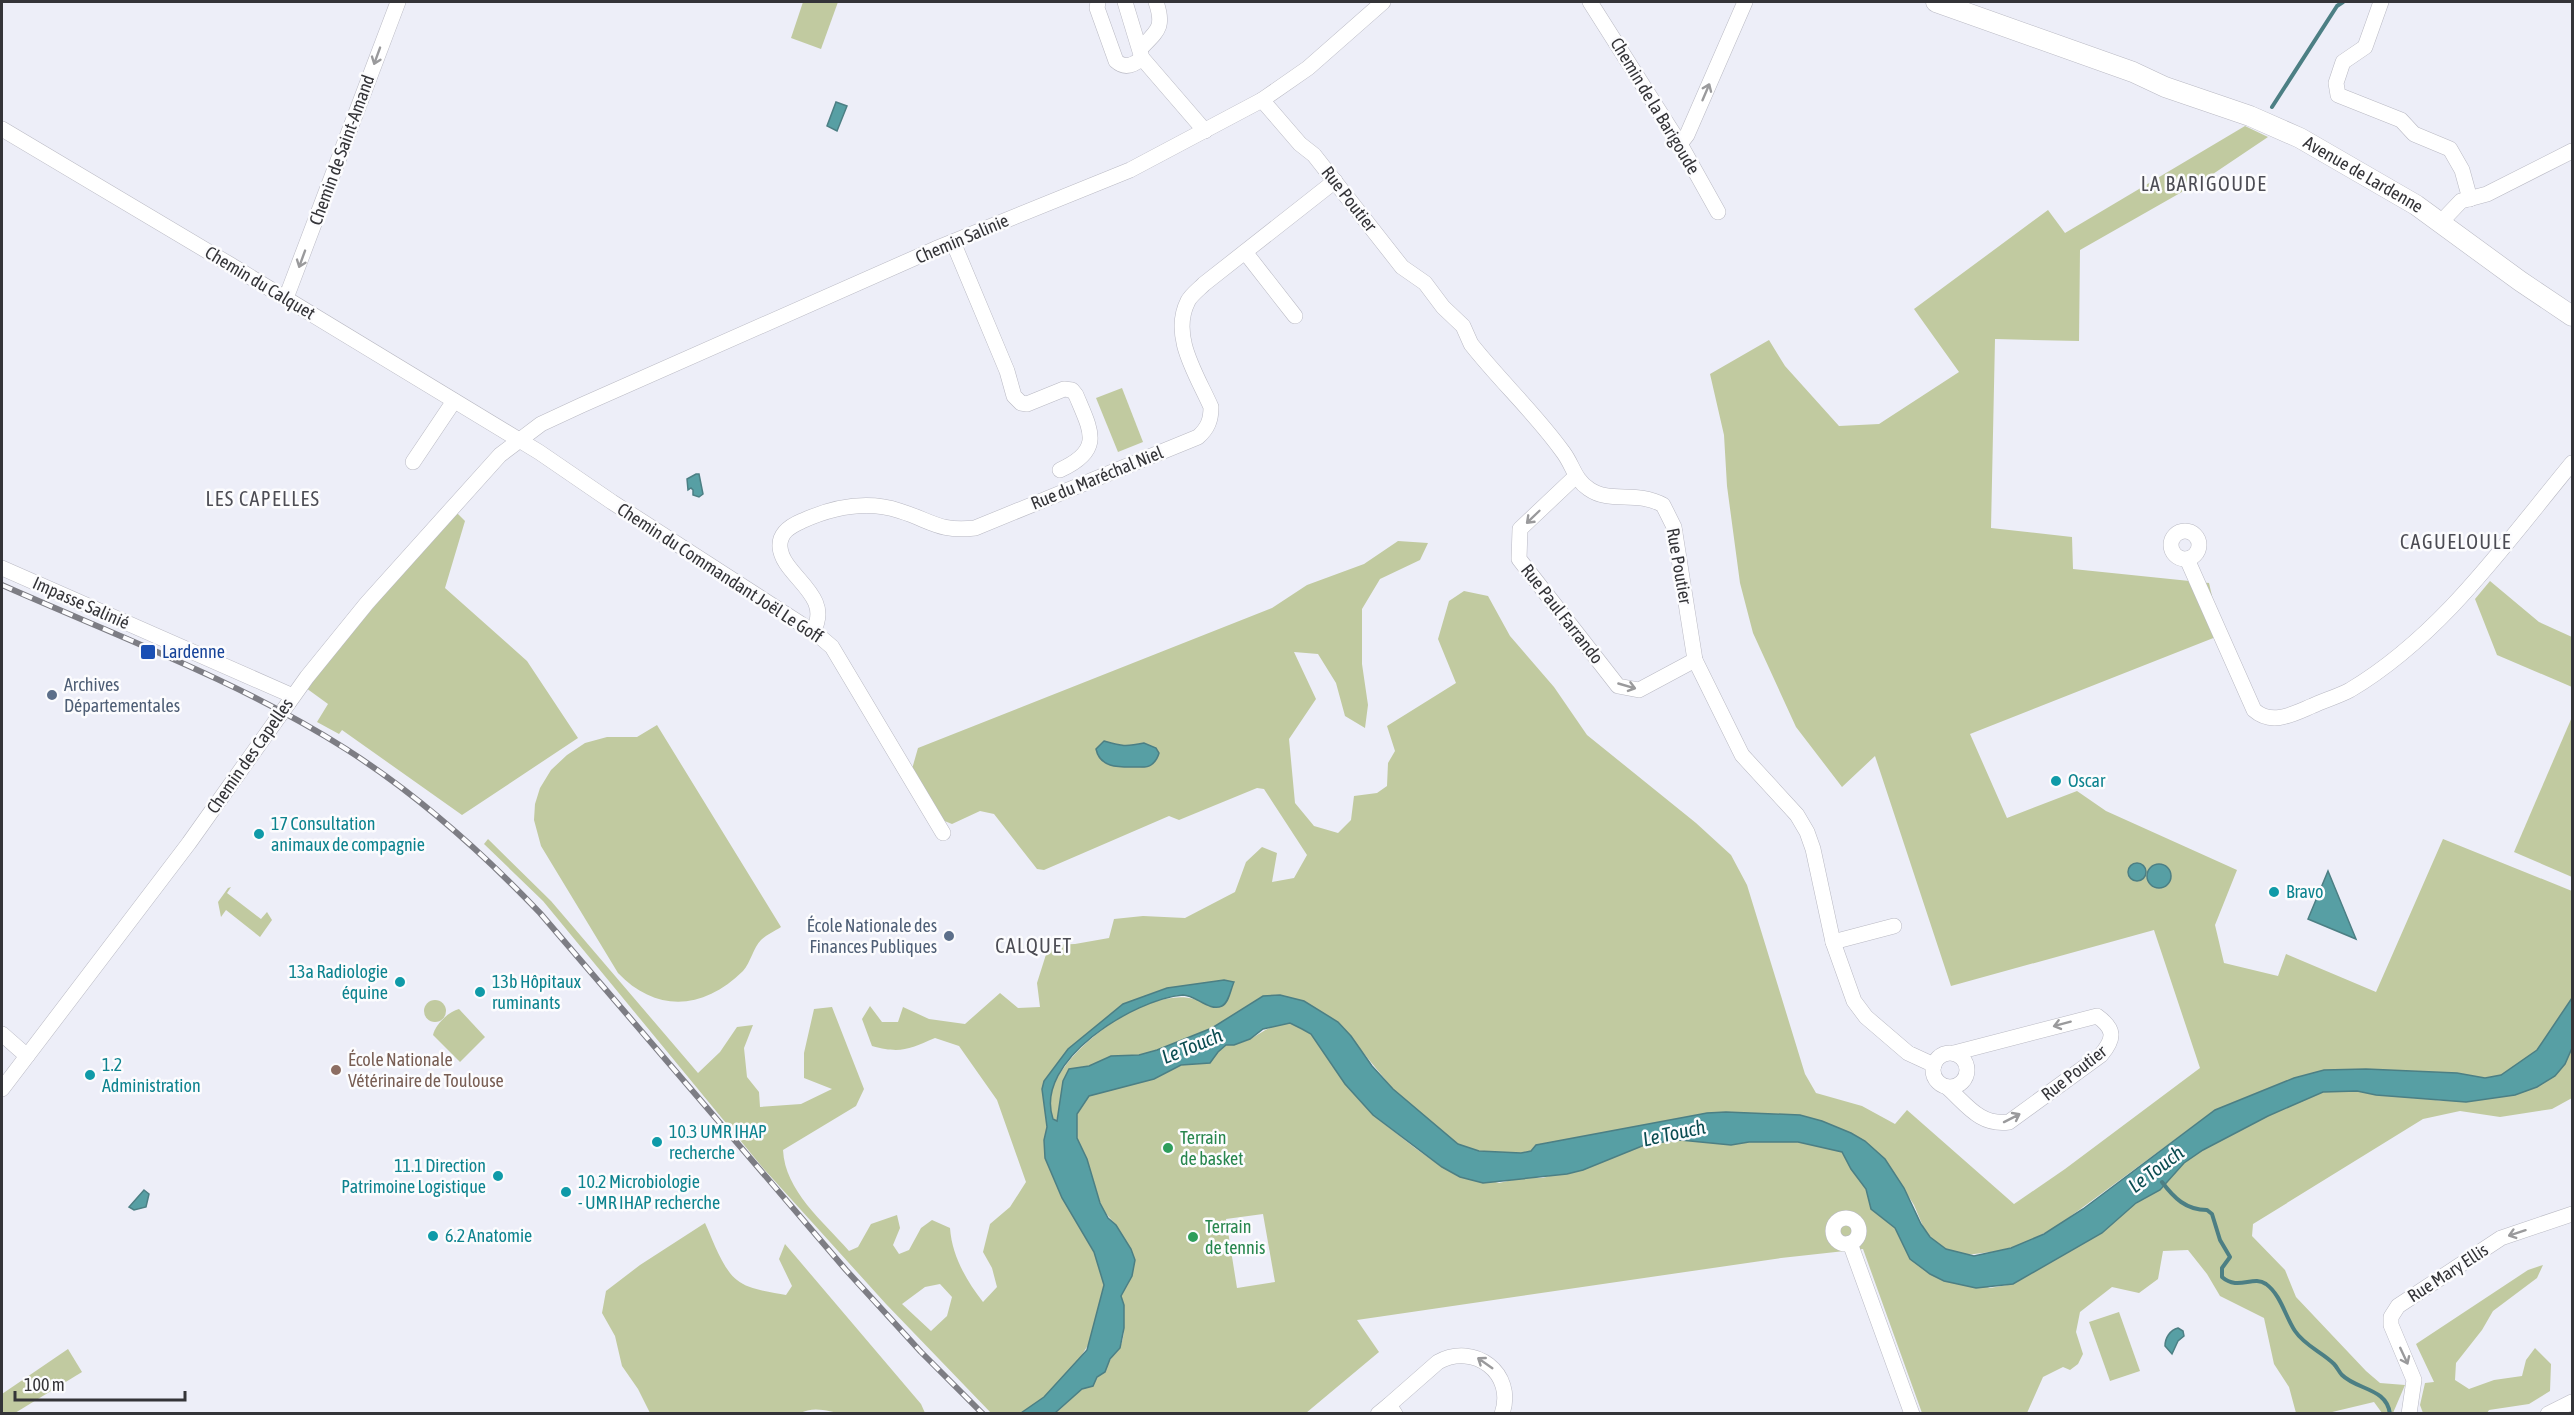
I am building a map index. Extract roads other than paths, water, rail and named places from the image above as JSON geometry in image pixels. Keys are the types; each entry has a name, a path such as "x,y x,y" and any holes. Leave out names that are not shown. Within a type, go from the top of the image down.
{"main road":[{"name":"Avenue de Lardenne","path":"1936,2 2133,72 2168,79 2222,98 2337,147 2398,182 2524,276 2572,308"},
{"name":"Avenue de Lardenne","path":"2444,218 2510,274 2572,316"}],"street":[{"name":"Chemin de Saint-Amand","path":"286,298 398,2"},
{"path":"1098,2 1097,8 1116,61 1126,66 1134,64 1159,29 1161,16 1156,2"},
{"path":"1125,2 1141,53 1205,131"},
{"name":"Chemin Salinie","path":"518,440 541,424 582,405 953,242 1131,170 1262,100 1308,68 1383,2"},
{"name":"Chemin de la Barigoude","path":"1590,2 1680,144 1718,212"},
{"path":"1680,144 1687,135 1745,2"},
{"path":"2381,2 2366,47 2343,62 2336,83 2338,95 2401,120 2414,134 2450,149 2462,170 2470,199"},
{"name":"Rue Poutier","path":"1262,100 1300,144 1314,155 1402,267 1425,283 1443,308 1455,315 1464,326 1470,344 1565,453 1575,477 1590,490 1606,497 1641,496 1663,505 1674,527 1695,660 1742,754 1797,815 1807,832 1813,849 1833,942 1854,1001 1866,1017 1908,1053 1934,1065"},
{"name":"Chemin du Calquet","path":"2,129 286,298 518,440"},
{"path":"2444,218 2456,205 2487,194 2572,151"},
{"name":"Rue du Maréchal Niel","path":"813,631 820,612 784,558 780,546 783,535 796,524 837,508 866,506 901,511 935,527 960,530 975,528 1198,437 1205,431 1211,416 1211,407 1182,339 1182,321 1188,300 1204,284 1335,181"},
{"path":"953,242 1007,371 1014,396 1021,403 1027,404 1064,389 1072,390 1077,395 1091,437 1087,453 1078,462 1060,470"},
{"path":"1245,252 1295,316"},
{"path":"413,462 454,402"},
{"name":"Chemin du Commandant Joël Le Goff","path":"518,440 813,631 832,647 943,833"},
{"name":"Chemin des Capelles","path":"2,1089 200,828 293,696 367,603 486,468 518,440"},
{"path":"2187,559 2254,710 2261,716 2279,719 2348,691 2401,655 2444,615 2572,463"},
{"name":"Rue Paul Farrando","path":"1575,477 1520,529 1519,559 1618,686 1639,690 1695,660"},
{"name":"Impasse Salinié","path":"2,568 293,696"},
{"path":"1833,942 1894,926"},
{"name":"Rue Poutier","path":"2097,1016 2108,1023 2112,1036 2111,1044 2102,1055 2009,1122 1996,1124 1986,1122 1947,1087 1939,1083 1934,1075 1934,1065 1938,1058 1945,1053 1954,1053 2097,1016"},
{"path":"2,1034 27,1056"},
{"path":"1947,1087 1956,1086 1967,1074 1962,1058 1954,1053"},
{"name":"Rue Mary Ellis","path":"2409,1413 2414,1380 2391,1325 2391,1317 2398,1306 2501,1238 2572,1214"},
{"path":"1850,1243 1912,1413"},
{"path":"1387,1411 1438,1362 1446,1358 1465,1355 1487,1363 1502,1380 1505,1395 1502,1413"},
{"path":"2554,1412 2572,1402"}],"water":[{"path":"836,102 847,106 837,131 827,126"},
{"path":"699,474 703,494 699,497 693,495 691,488 688,490 687,479"},
{"path":"1104,741 1124,745 1144,743 1156,748 1159,753 1148,767 1112,766 1098,756 1096,749"},
{"path":"2137,863 2143,866 2146,872 2143,878 2137,881 2131,878 2128,872 2131,866"},
{"path":"2159,864 2164,865 2170,871 2170,881 2164,887 2159,888 2154,887 2148,881 2147,876 2148,871 2154,865"},
{"path":"2328,871 2356,939 2308,919"},
{"name":"Le Touch","path":"1224,980 1234,982 1228,999 1222,1006 1212,1007 1183,995 1163,999 1139,1008 1092,1037 1072,1055 1058,1076 1051,1097 1053,1119 1057,1121 1063,1081 1069,1069 1089,1066 1111,1056 1139,1055 1157,1050 1212,1028 1263,996 1280,995 1304,1001 1338,1022 1393,1089 1458,1144 1479,1151 1521,1153 1531,1151 1536,1145 1707,1113 1800,1115 1822,1121 1865,1141 1885,1159 1904,1188 1921,1224 1930,1237 1946,1249 1974,1256 2011,1248 2044,1234 2083,1209 2215,1110 2294,1078 2324,1070 2366,1069 2457,1073 2485,1078 2501,1075 2537,1050 2572,998 2572,1048 2565,1064 2555,1076 2537,1087 2515,1095 2466,1102 2376,1095 2357,1091 2323,1092 2268,1116 2203,1150 2184,1163 2160,1190 2136,1203 2102,1233 2013,1284 1976,1288 1944,1281 1910,1259 1895,1228 1871,1209 1866,1189 1842,1152 1798,1142 1749,1142 1731,1145 1680,1140 1647,1144 1583,1170 1567,1174 1483,1183 1460,1177 1442,1167 1373,1115 1345,1084 1311,1034 1290,1023 1263,1029 1250,1039 1234,1045 1226,1045 1210,1063 1181,1065 1154,1079 1089,1096 1077,1114 1077,1138 1087,1159 1100,1203 1131,1249 1135,1260 1132,1276 1121,1296 1124,1305 1124,1328 1120,1348 1110,1359 1105,1372 1097,1377 1093,1386 1082,1389 1055,1413 1021,1413 1044,1397 1087,1350 1104,1285 1094,1252 1062,1198 1045,1158 1044,1140 1047,1127 1042,1089 1044,1081 1068,1049 1123,1004 1167,988"},
{"path":"144,1190 149,1194 146,1207 134,1210 129,1207"},
{"path":"2178,1328 2183,1331 2184,1336 2178,1341 2172,1354 2165,1343 2170,1332"}],"waterway":[{"path":"2272,107 2337,6 2343,2"},
{"name":"Le Touch","path":"2162,1182 2181,1202 2193,1208 2207,1210 2212,1214 2220,1240 2230,1257 2222,1268 2222,1277 2234,1283 2256,1281 2266,1284 2275,1294 2299,1336 2335,1365 2348,1380 2383,1399 2388,1405 2390,1414"}],"railway":[{"path":"2,585 177,661 263,702 346,749 398,785 448,825 540,913 846,1270 921,1352 983,1414"}],"place":[{"name":"Lardenne","path":"148,652"},
{"name":"Archives Départementales","path":"52,695"},
{"name":"Oscar","path":"2056,781"},
{"name":"17 Consultation animaux de compagnie","path":"259,834"},
{"name":"Bravo","path":"2274,892"},
{"name":"École Nationale des Finances Publiques","path":"949,936"},
{"name":"13a Radiologie équine","path":"400,982"},
{"name":"13b Hôpitaux ruminants","path":"480,992"},
{"name":"École Nationale Vétérinaire de Toulouse","path":"336,1070"},
{"name":"1.2 Administration","path":"90,1075"},
{"name":"10.3 UMR IHAP recherche","path":"657,1142"},
{"name":"Terrain de basket","path":"1168,1148"},
{"name":"11.1 Direction Patrimoine Logistique","path":"498,1176"},
{"name":"10.2 Microbiologie - UMR IHAP recherche","path":"566,1192"},
{"name":"6.2 Anatomie","path":"433,1236"},
{"name":"Terrain de tennis","path":"1193,1237"}],"district":[{"name":"LA BARIGOUDE","path":"2204,184"},
{"name":"LES CAPELLES","path":"263,499"},
{"name":"CAGUELOULE","path":"2456,542"},
{"name":"CALQUET","path":"1034,946"}]}
